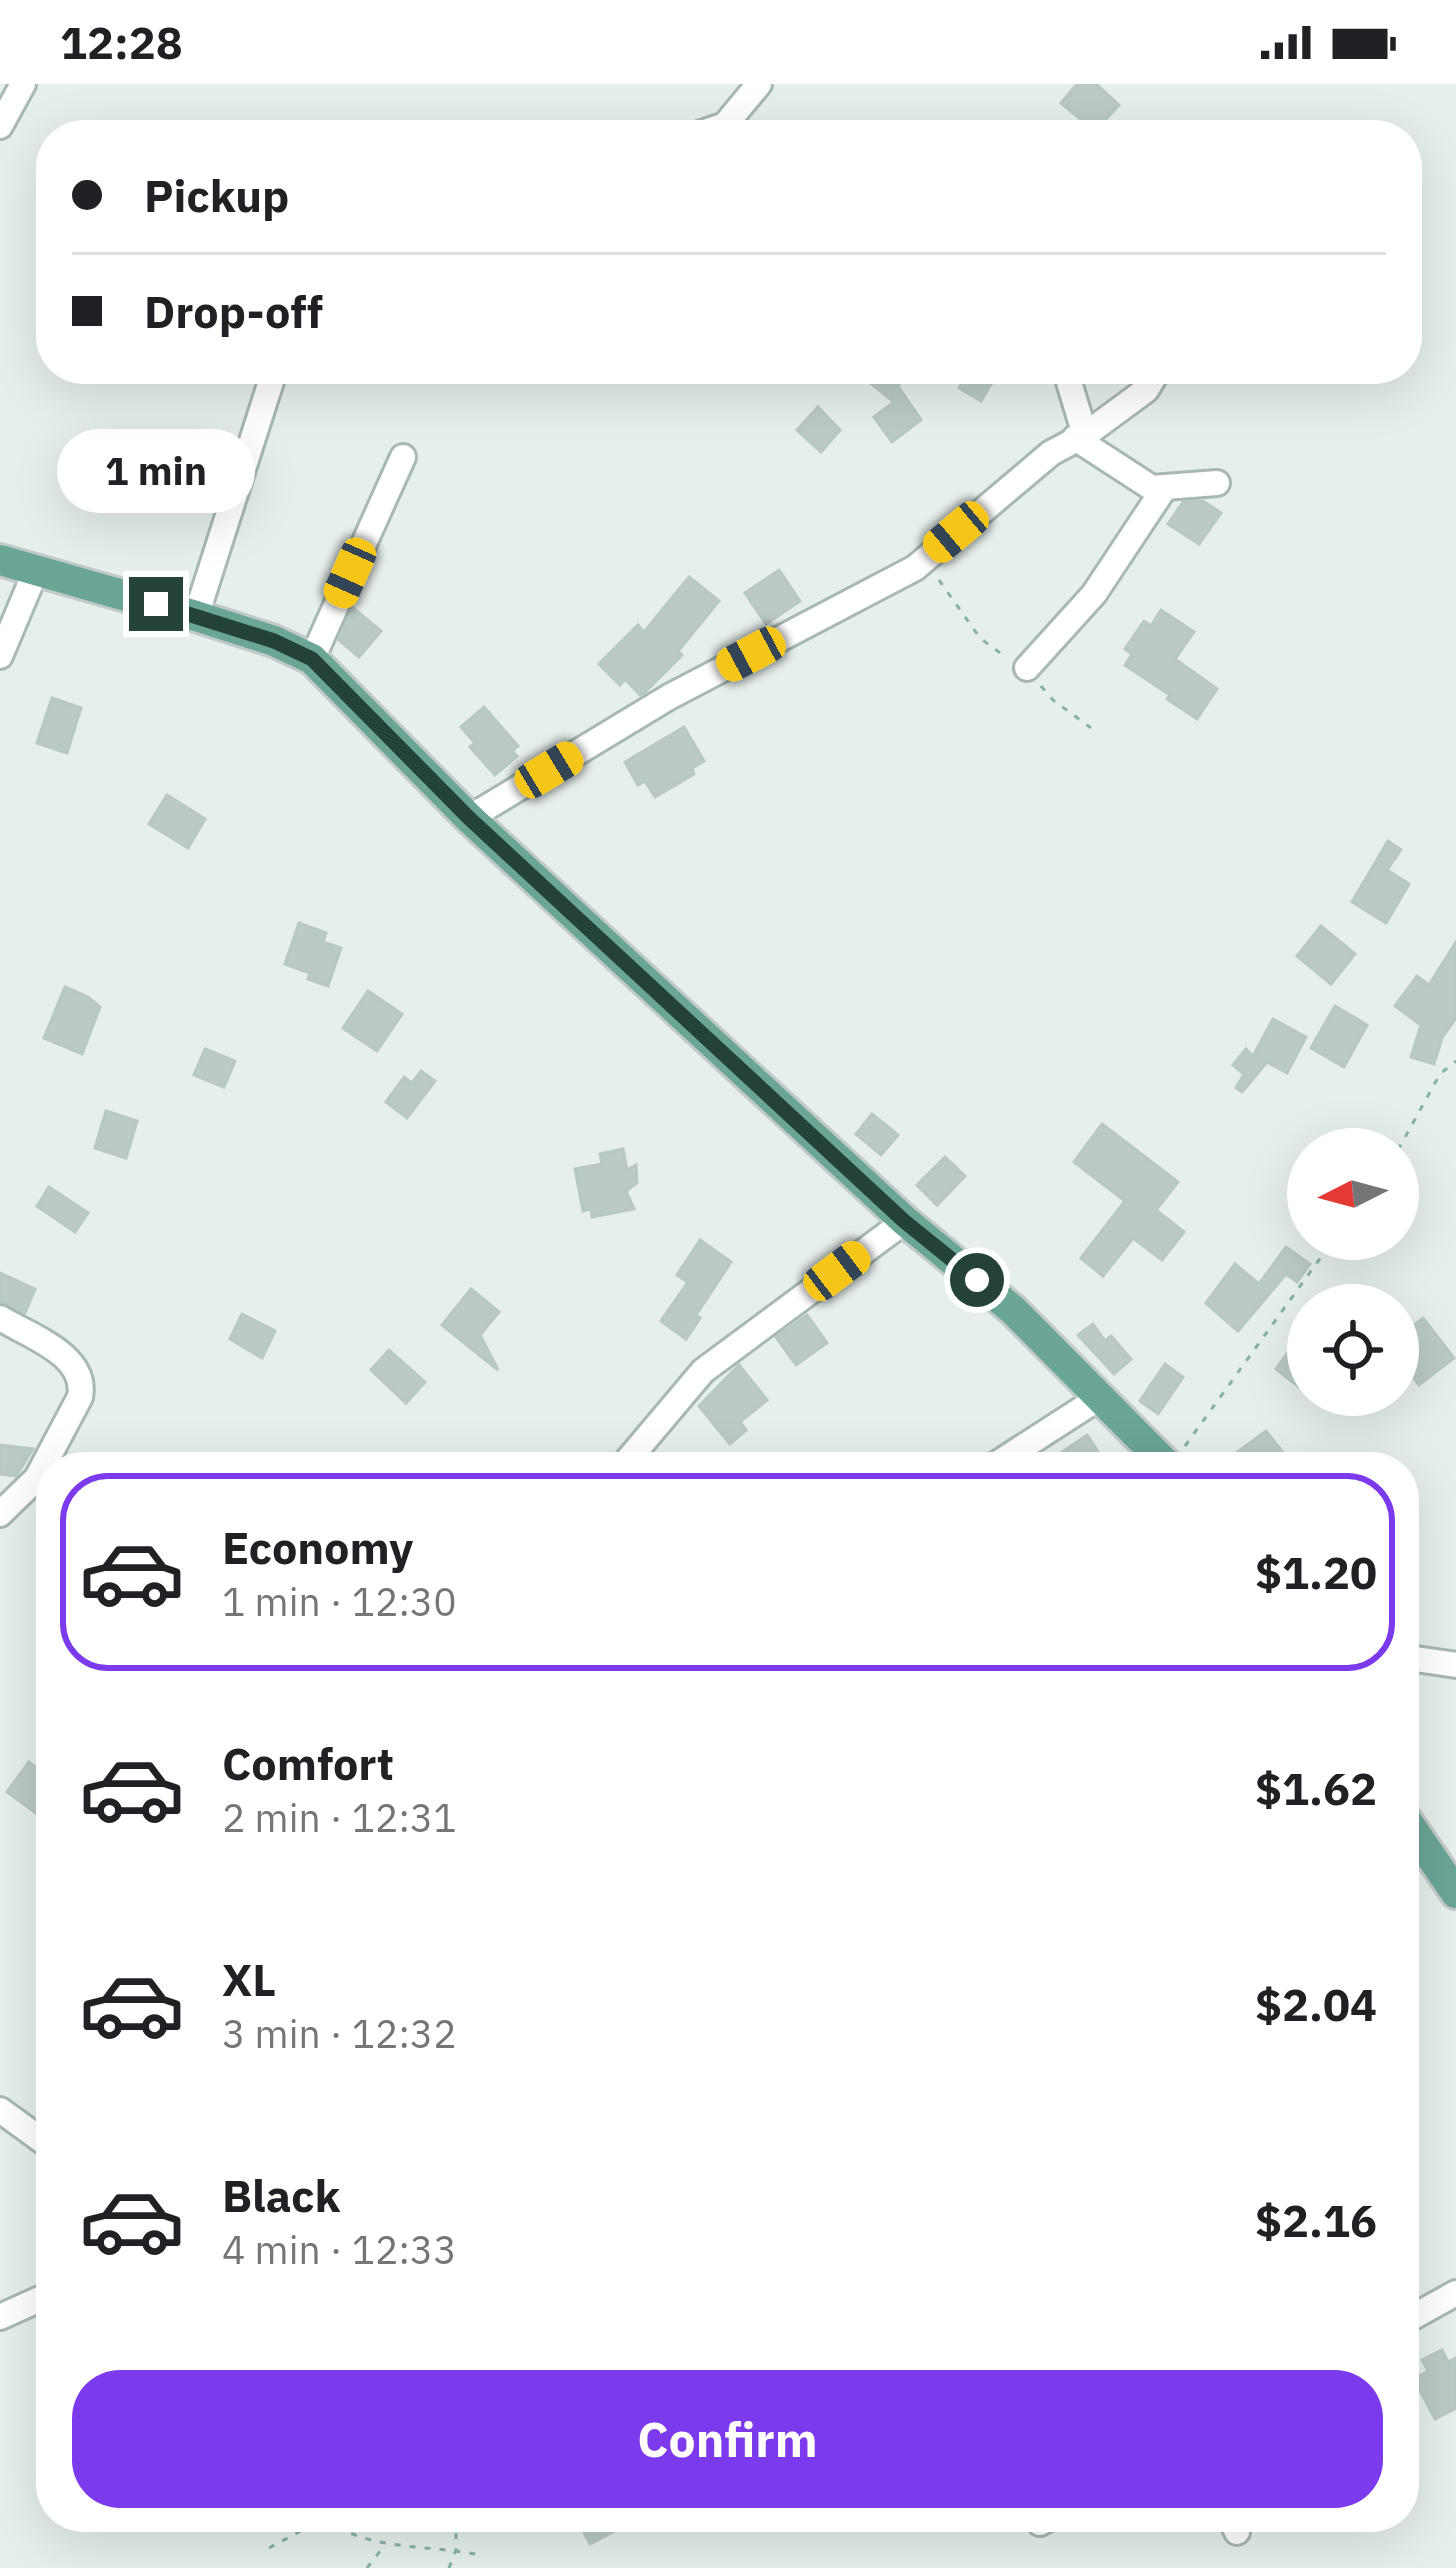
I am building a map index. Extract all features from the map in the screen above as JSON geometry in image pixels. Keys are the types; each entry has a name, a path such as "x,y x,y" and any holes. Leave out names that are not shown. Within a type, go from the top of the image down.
{"main road":[{"path":"0,560 196,616 274,641 312,659 469,818 904,1221 1013,1310 1102,1396 1169,1452"},
{"path":"1419,1839 1456,1893"}],"street":[{"path":"0,126 23,84"},
{"path":"729,120 759,84"},
{"path":"196,616 270,384"},
{"path":"1068,384 1080,436 1152,488 1217,482"},
{"path":"469,818 669,697 925,559 1051,453 1150,384"},
{"path":"312,659 403,457"},
{"path":"1027,668 1094,594 1165,487"},
{"path":"0,656 37,568"},
{"path":"635,1452 703,1371 904,1221"},
{"path":"0,1318 75,1363 83,1383 51,1452"},
{"path":"1037,1452 1102,1396"},
{"path":"0,1514 36,1479"},
{"path":"1419,1659 1456,1665"},
{"path":"0,2110 36,2136"},
{"path":"1419,2314 1456,2293"},
{"path":"0,2317 36,2301"}],"path":[{"path":"925,559 980,638 1027,668 1053,700 1091,728"},
{"path":"1410,1128 1440,1074 1456,1061"},
{"path":"1180,1452 1319,1260"},
{"path":"268,2548 299,2532"},
{"path":"343,2532 385,2545 480,2555"},
{"path":"449,2568 456,2532"},
{"path":"367,2568 385,2545"}],"building":[{"path":"1077,84 1096,84 1119,105 1105,120 1082,120 1061,103"},
{"path":"872,384 899,384 921,420 892,442 874,417 894,402"},
{"path":"961,384 991,384 981,401 959,388"},
{"path":"818,407 840,430 821,452 797,430"},
{"path":"1203,501 1221,513 1199,544 1168,524 1183,502"},
{"path":"779,570 800,601 766,624 745,593"},
{"path":"689,577 719,601 678,651 682,655 644,693 640,695 625,679 620,685 599,664 638,625 644,632"},
{"path":"353,608 381,631 359,657 339,640"},
{"path":"1161,610 1194,632 1175,659 1217,689 1197,719 1125,665 1132,654 1125,649 1144,621 1151,626"},
{"path":"52,698 81,708 67,753 37,743"},
{"path":"484,707 518,746 512,751 517,756 495,775 470,747 475,743 461,727"},
{"path":"684,727 704,761 692,768 694,774 655,797 645,781 638,785 625,762"},
{"path":"167,795 205,819 188,848 149,824"},
{"path":"1388,841 1401,850 1387,870 1409,884 1386,923 1352,902"},
{"path":"299,923 326,933 323,942 341,948 328,986 285,964"},
{"path":"1321,926 1355,954 1331,984 1297,956"},
{"path":"1456,942 1456,1018 1442,1038 1434,1064 1411,1057 1421,1025 1395,1006 1417,976 1429,985"},
{"path":"65,987 100,1007 82,1054 44,1038"},
{"path":"368,991 402,1014 377,1051 343,1028"},
{"path":"1335,1006 1367,1025 1344,1067 1311,1048"},
{"path":"1273,1019 1306,1037 1287,1073 1267,1062 1242,1092 1236,1088 1244,1074 1233,1065 1246,1049 1253,1056"},
{"path":"205,1049 235,1061 224,1087 194,1075"},
{"path":"421,1071 435,1081 407,1118 386,1102 404,1077 412,1083"},
{"path":"106,1111 137,1121 126,1158 95,1148"},
{"path":"872,1114 898,1135 881,1155 856,1134"},
{"path":"1102,1124 1178,1182 1156,1210 1184,1232 1162,1260 1133,1238 1103,1276 1081,1258 1125,1201 1074,1162"},
{"path":"623,1149 627,1170 636,1165 637,1183 626,1191 634,1209 592,1217 591,1209 583,1211 575,1169 602,1164 600,1154"},
{"path":"945,1157 965,1176 937,1205 917,1185"},
{"path":"49,1187 88,1213 75,1232 37,1206"},
{"path":"700,1240 731,1262 686,1339 661,1321 688,1282 677,1275"},
{"path":"1286,1247 1287,1260 1310,1264 1297,1282 1286,1274 1238,1331 1206,1303 1235,1264 1259,1284"},
{"path":"0,1273 35,1289 25,1313 0,1302"},
{"path":"471,1289 499,1312 480,1335 498,1370 442,1325"},
{"path":"242,1314 275,1331 262,1358 230,1339"},
{"path":"807,1315 827,1343 796,1365 776,1337"},
{"path":"1423,1318 1454,1358 1419,1385 1419,1321"},
{"path":"1093,1324 1105,1341 1111,1336 1131,1359 1114,1374 1078,1335"},
{"path":"389,1350 425,1382 406,1403 371,1370"},
{"path":"1287,1354 1287,1378 1276,1369"},
{"path":"1165,1364 1183,1377 1158,1414 1140,1401"},
{"path":"739,1365 767,1400 740,1422 746,1430 730,1444 699,1406"},
{"path":"1266,1431 1283,1452 1237,1452"},
{"path":"1087,1435 1098,1452 1062,1452"},
{"path":"0,1445 33,1449 16,1476 0,1474"},
{"path":"29,1762 36,1768 36,1813 7,1792"},
{"path":"1442,2350 1448,2362 1456,2358 1456,2408 1435,2419 1419,2389 1419,2376 1428,2371 1422,2360"},
{"path":"584,2532 613,2532 590,2544"}],"route":[{"path":"156,604 274,641 312,659 469,818 904,1221 977,1280"}]}
